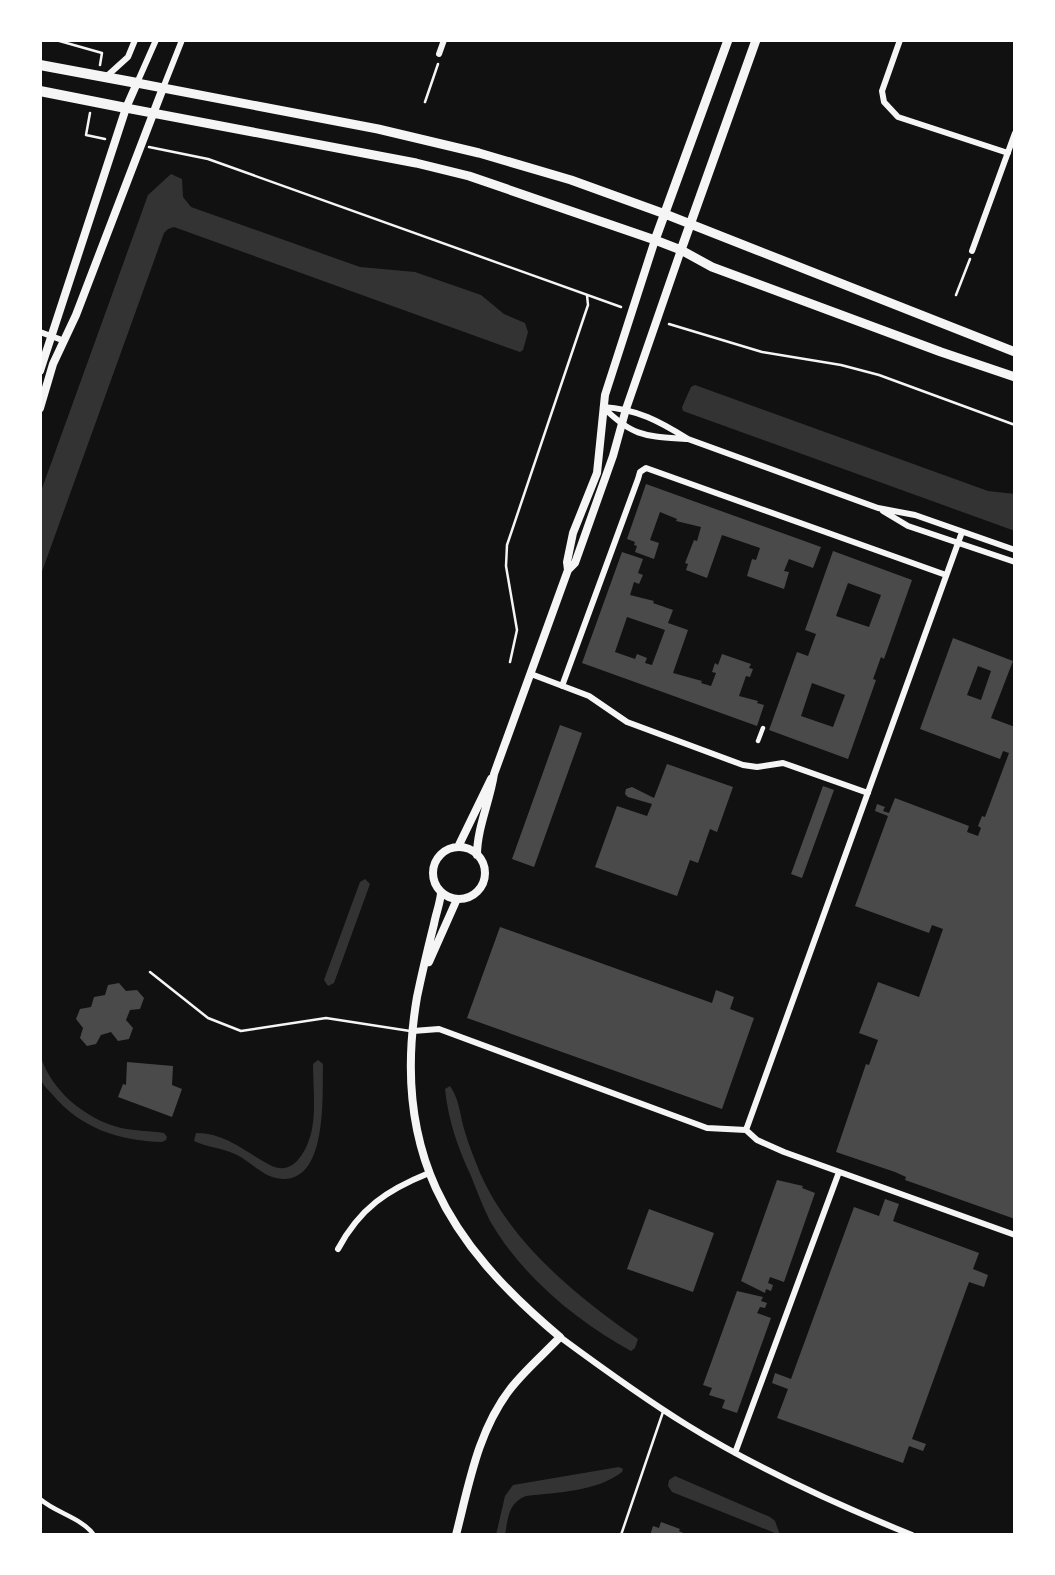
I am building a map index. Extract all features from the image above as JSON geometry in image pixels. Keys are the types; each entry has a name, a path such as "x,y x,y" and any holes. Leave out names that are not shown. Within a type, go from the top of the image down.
{"highway":[{"path":"40,65 137,83"},
{"path":"40,91 126,108"}],"main road":[{"path":"655,240 728,40"},
{"path":"681,250 756,40"},
{"path":"137,83 378,129 467,150 571,180 665,214 1015,352"},
{"path":"126,108 416,163 509,188 681,250 712,267 1015,377"}],"street":[{"path":"106,77 128,57 135,40"},
{"path":"40,371 126,108 156,40"},
{"path":"40,408 62,340 76,315 182,40"},
{"path":"439,54 444,40"},
{"path":"901,40 882,92 884,102 898,117 1007,153"},
{"path":"972,251 1015,133"},
{"path":"568,570 573,533 597,473 603,407 655,240"},
{"path":"458,847 494,774 568,570 575,563 681,250"},
{"path":"40,332 62,340"},
{"path":"603,407 626,409 665,425 688,439 878,508 915,515 1015,550"},
{"path":"603,407 622,426 647,436 688,439"},
{"path":"562,686 640,472 646,468 946,575"},
{"path":"878,508 908,526 1015,564"},
{"path":"746,1130 961,532"},
{"path":"531,674 598,700 627,723 743,765 783,763 868,793"},
{"path":"758,741 762,728"},
{"path":"477,855 458,847 445,852 434,865 434,882 441,892 457,900 472,896 483,884 484,868 477,855 477,845 494,774"},
{"path":"441,892 413,1031 412,1099 421,1151 429,1173 463,1238 512,1296 560,1337 664,1410 735,1453 828,1500 912,1535"},
{"path":"423,975 457,900"},
{"path":"413,1031 439,1029 707,1128 746,1130 757,1140 784,1152 1015,1235"},
{"path":"735,1453 839,1172"},
{"path":"338,1249 349,1227 365,1210 394,1189 429,1173"},
{"path":"456,1535 477,1455 490,1422 510,1389 560,1337"},
{"path":"40,1499 83,1525 94,1535"}],"lane":[{"path":"150,972 208,1018 241,1031 326,1018 413,1031"},
{"path":"621,1535 664,1410"}],"path":[{"path":"57,40 102,53"},
{"path":"425,102 439,54"},
{"path":"182,153 231,167 621,306"},
{"path":"956,295 972,251"},
{"path":"510,662 517,630 506,566 507,545 588,305 586,295"},
{"path":"669,324 762,352 841,365 879,375 1015,425"}],"shaded area":[{"path":"171,174 182,179 183,197 191,207 360,267 415,272 481,295 504,314 525,323 528,332 523,350 520,352 174,227 168,229 164,233 40,577 40,494 148,195"},
{"path":"695,385 988,491 1015,494 1015,531 683,411 682,407 691,387"},
{"path":"365,879 370,884 334,983 328,986 324,980 360,882"},
{"path":"40,1054 61,1091 82,1110 121,1128 164,1133 166,1140 162,1142 131,1139 101,1130 75,1116 43,1083"},
{"path":"318,1060 323,1064 322,1116 314,1155 306,1169 293,1177 276,1178 235,1154 194,1141 196,1133 217,1136 270,1165 286,1168 293,1165 303,1153 312,1129 313,1064"},
{"path":"450,1086 480,1173 509,1222 527,1245 569,1286 638,1339 631,1351 570,1311 534,1278 503,1241 487,1216 458,1144 446,1100 445,1089"},
{"path":"619,1467 623,1469 622,1472 601,1484 520,1499 512,1507 505,1535 496,1535 505,1496 513,1485"},
{"path":"675,1476 770,1517 775,1521 780,1535 672,1492 668,1486 669,1480"}],"building":[{"path":"646,484 821,547 813,568 789,559 784,571 789,572 784,589 747,576 752,559 756,560 760,548 722,535 707,578 686,570 688,564 685,563 701,527 676,521 677,519 660,512 650,540 659,543 654,559 635,552 635,542 627,539"},
{"path":"833,551 912,580 884,659 881,657 873,679 876,680 848,759 769,730 797,652 808,656 816,634 805,630","holes":["848,583 881,595 869,627 836,616","812,683 845,695 833,727 801,716"]},
{"path":"622,552 643,559 638,573 643,575 639,584 634,582 630,595 654,601 653,603 673,610 668,623 688,630 673,673 711,686 716,673 712,672 715,663 718,665 722,654 751,664 749,668 753,669 750,677 746,676 739,696 764,705 757,726 582,663","holes":["627,617 665,630 652,665 645,663 647,658 637,654 635,659 615,652"]},
{"path":"953,638 1013,661 991,718 1015,727 1015,1219 836,1152 866,1064 869,1065 878,1040 859,1033 878,982 919,997 943,929 932,925 929,933 855,906 888,816 875,811 877,804 885,807 883,811 889,813 895,798 969,826 967,832 978,836 981,828 978,826 982,816 985,817 1009,753 1003,751 1000,759 920,729","holes":["978,666 991,671 981,700 967,695"]},
{"path":"560,725 582,733 534,867 512,859"},
{"path":"667,764 733,787 717,832 710,829 698,863 690,860 677,896 595,867 617,806 647,816 652,804 628,797 625,794 626,789 632,787 654,798"},
{"path":"823,786 834,790 802,878 791,874"},
{"path":"500,927 712,1003 716,990 734,997 730,1009 754,1018 722,1109 467,1018"},
{"path":"119,983 126,991 137,990 144,998 140,1009 130,1010 126,1020 133,1028 129,1039 118,1041 111,1032 101,1035 96,1044 87,1046 80,1038 83,1028 76,1019 80,1009 91,1007 94,997 105,995 108,985"},
{"path":"127,1062 173,1066 172,1085 182,1089 172,1117 118,1097 123,1084 126,1085"},
{"path":"777,1180 803,1186 802,1188 815,1193 784,1282 770,1277 768,1283 773,1285 771,1291 766,1289 765,1293 741,1281"},
{"path":"885,1199 899,1204 893,1221 979,1253 973,1269 988,1275 984,1287 969,1282 912,1439 926,1444 923,1451 909,1446 903,1463 777,1418 788,1389 772,1383 775,1373 791,1379 854,1207 879,1216"},
{"path":"649,1209 714,1233 693,1292 627,1269"},
{"path":"737,1291 763,1297 761,1301 767,1303 765,1308 760,1307 757,1313 771,1318 737,1413 722,1408 725,1400 709,1395 712,1388 703,1385"},
{"path":"661,1522 688,1535 650,1535 653,1526 659,1528"}]}
